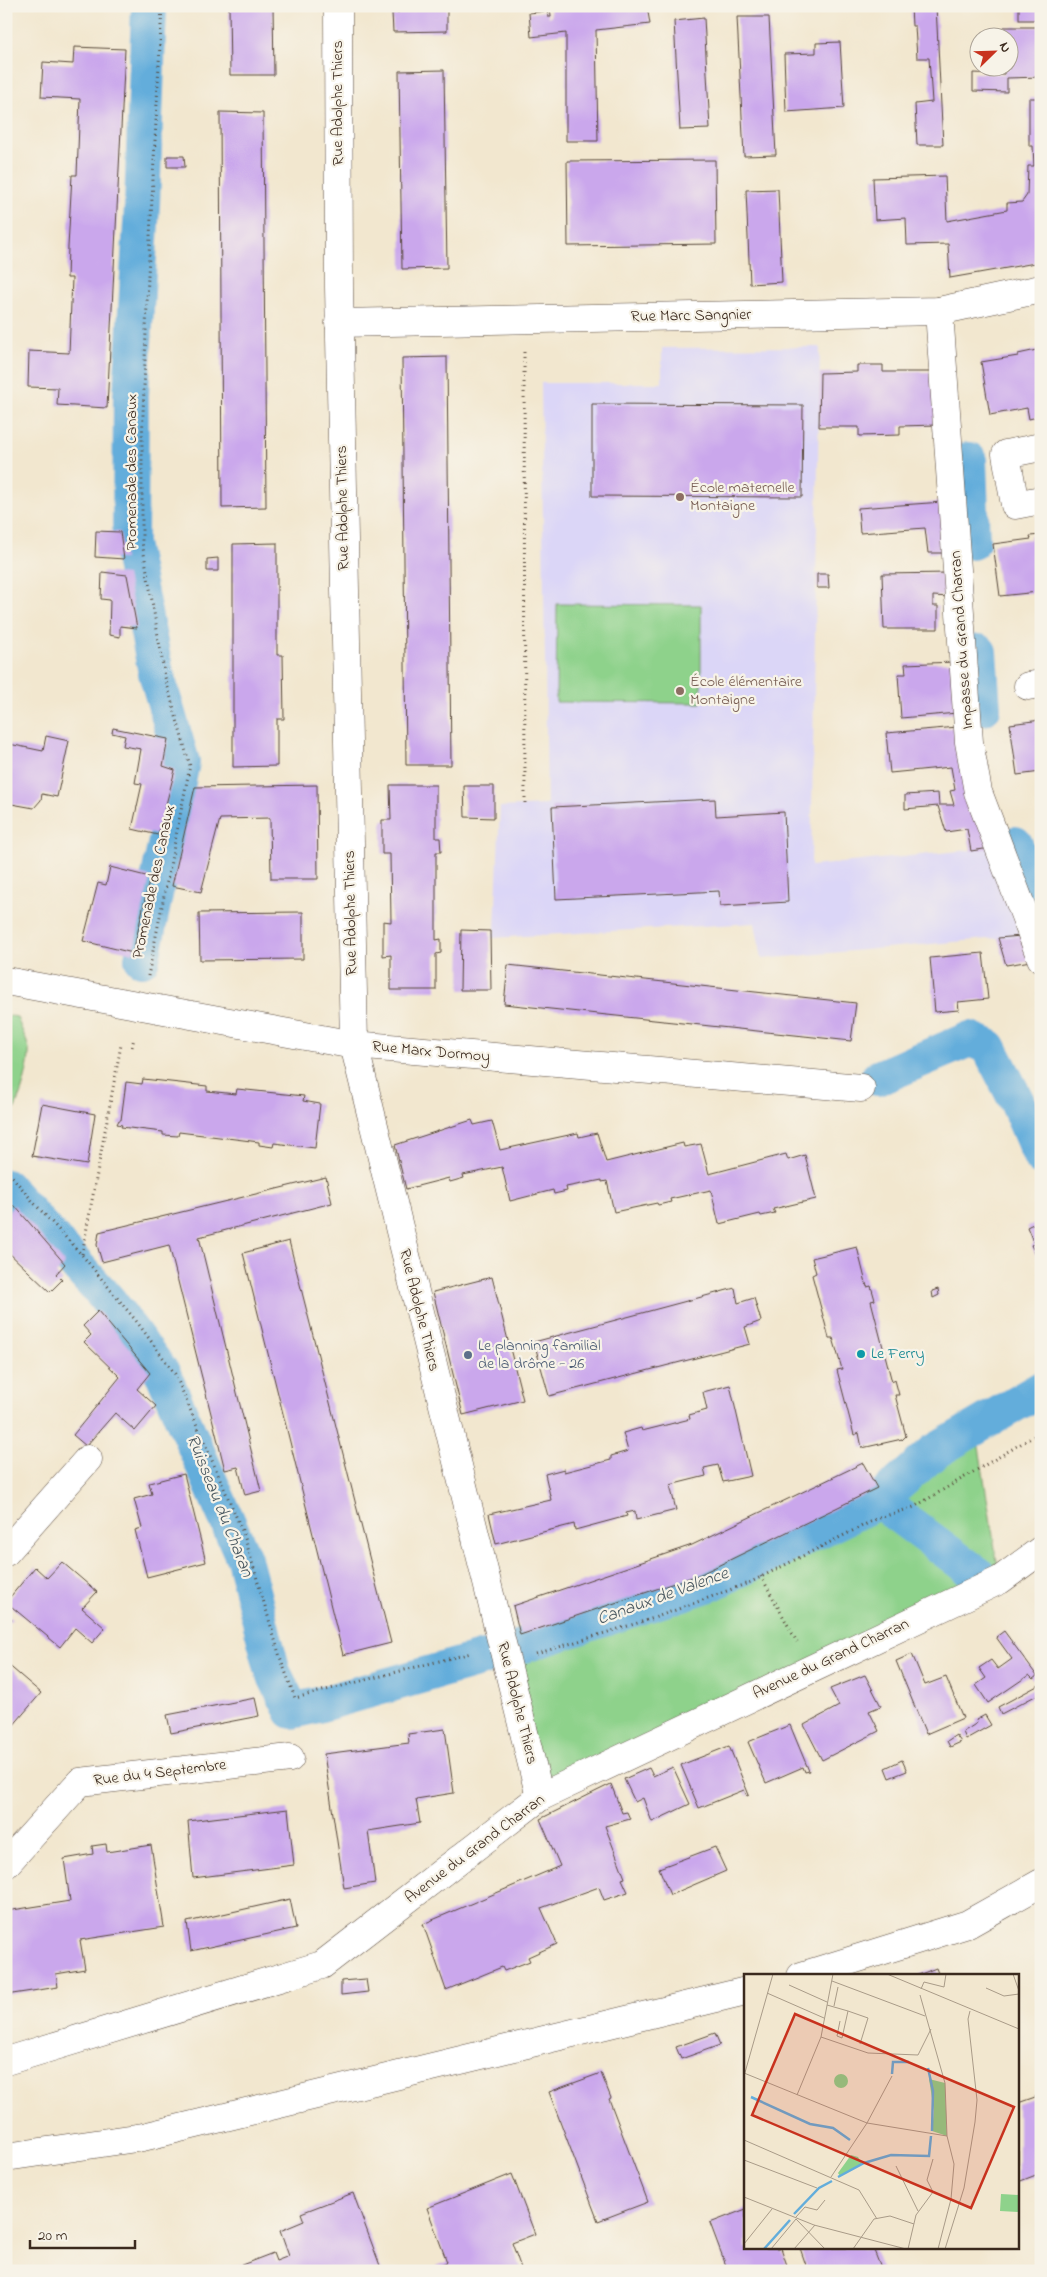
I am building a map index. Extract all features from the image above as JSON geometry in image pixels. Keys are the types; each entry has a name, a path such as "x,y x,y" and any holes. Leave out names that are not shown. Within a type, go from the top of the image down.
{"street":[{"name":"Rue Adolphe Thiers","path":"338,6 339,323 354,1045 540,1797"},
{"name":"Rue Marc Sangnier","path":"339,323 939,311 1041,289"},
{"name":"Impasse du Grand Charran","path":"939,311 969,742 978,792 1041,958"},
{"path":"1041,447 1006,454 1015,505 1041,500"},
{"name":"Rue Marx Dormoy","path":"6,981 354,1045 861,1088"},
{"path":"6,1552 88,1459"},
{"name":"Avenue du Grand Charran","path":"6,2061 322,1965 540,1797 1000,1580 1041,1550"},
{"name":"Rue du 4 Septembre","path":"6,1864 80,1782 290,1758"},
{"path":"807,1974 968,1924 1041,1883"},
{"path":"6,2156 143,2137 744,1991"}],"path":[{"name":"Promenade des Canaux","path":"132,1047 190,766 165,677 142,542 142,443 148,275 162,6"},
{"path":"523,320 525,806"},
{"path":"82,1255 121,1045"},
{"path":"6,1169 82,1255 137,1322 175,1374 244,1535 280,1658 295,1698 471,1653"},
{"path":"505,1653 654,1618 761,1576 876,1519 914,1507 1041,1432"},
{"path":"761,1576 792,1634"}],"shaded area":[{"name":"École élémentaire Montaigne","path":"820,347 811,866 990,848 1021,936 762,959 755,923 491,938 495,930 500,807 547,805 541,383 662,383 662,348"}],"green space":[{"path":"557,604 701,605 701,703 556,702"},
{"path":"6,1015 17,1017 27,1042 29,1057 22,1088 15,1108 6,1123"},
{"path":"976,1428 1000,1580 540,1797 507,1664 525,1645 710,1584 879,1501 934,1452"}],"building":[{"path":"229,6 273,6 274,75 230,75"},
{"path":"399,6 447,6 447,31 393,32 392,13 399,12"},
{"path":"550,6 647,6 650,24 596,30 598,141 566,141 566,33 531,37 529,13 547,11 548,17 551,17"},
{"path":"911,6 936,6 943,145 917,145 915,104 932,102 929,58 917,58 915,26 912,26"},
{"path":"1019,6 1041,6 1041,20 1019,20"},
{"path":"737,17 769,17 776,155 744,156"},
{"path":"704,18 710,129 680,130 674,21"},
{"path":"1041,27 1041,77 1020,78 1020,28 1004,28"},
{"path":"840,42 844,108 786,112 784,54 816,53 816,43"},
{"path":"74,47 125,49 107,408 57,405 58,388 28,387 29,351 69,353 72,278 67,278 68,247 72,175 77,175 80,99 41,97 43,62 73,64"},
{"path":"444,70 447,268 402,269 399,71"},
{"path":"973,78 1007,78 1007,92 973,91"},
{"path":"1029,98 1041,98 1041,262 950,278 948,244 907,245 906,218 875,220 873,178 945,176 947,221 1007,210 1007,203 1022,202 1027,195 1028,166 1034,166 1033,146 1029,146"},
{"path":"220,112 263,113 266,507 222,508"},
{"path":"167,156 184,156 185,167 167,167"},
{"path":"715,160 716,244 568,246 567,161"},
{"path":"778,189 782,282 750,284 746,190"},
{"path":"1041,349 1041,416 1029,419 1027,408 990,415 981,362 1018,356 1018,354"},
{"path":"447,357 451,765 406,765 402,358"},
{"path":"857,365 883,365 883,372 934,372 937,425 900,426 900,435 859,436 859,427 819,427 820,373 857,372"},
{"path":"592,404 803,405 802,497 592,496"},
{"path":"943,502 947,553 928,553 925,528 860,533 858,508"},
{"path":"96,531 120,532 124,559 95,557"},
{"path":"1041,535 1041,604 1038,592 1000,596 993,544 1031,539 1030,536"},
{"path":"277,543 277,655 283,655 284,719 277,719 277,766 233,767 233,544"},
{"path":"218,558 218,571 207,571 207,559"},
{"path":"102,572 127,575 137,628 120,626 120,637 109,635 110,600 101,599"},
{"path":"949,573 950,597 933,596 933,606 938,606 938,629 884,629 882,574"},
{"path":"817,574 828,574 829,588 817,588"},
{"path":"954,662 957,713 901,718 898,674 906,674 905,664"},
{"path":"1041,720 1041,772 1017,775 1010,724"},
{"path":"958,727 990,848 971,851 967,829 946,832 938,806 905,809 905,795 938,793 939,805 954,805 950,791 955,790 951,767 890,773 886,733"},
{"path":"113,728 168,739 163,766 175,770 158,835 132,829 142,784 135,783 141,749 123,746 125,736 112,733"},
{"path":"46,736 69,741 57,797 42,794 41,800 34,808 6,803 6,756 9,744 43,751"},
{"path":"317,785 318,879 271,879 270,818 220,819 201,892 172,886 195,787"},
{"path":"390,785 436,785 436,838 440,838 441,852 436,852 436,940 441,939 441,953 436,954 436,990 391,990 391,955 383,956 383,921 391,922 390,854 382,854 382,820 391,820"},
{"path":"464,786 494,786 494,818 465,817"},
{"path":"715,799 716,816 784,812 788,902 720,906 719,891 556,899 552,807"},
{"path":"110,867 150,877 133,953 83,941 98,883 106,885"},
{"path":"303,912 303,959 200,960 199,913"},
{"path":"461,930 490,931 491,990 460,990"},
{"path":"1021,936 1031,961 1006,965 998,938"},
{"path":"983,953 988,999 958,1002 959,1010 935,1012 930,958"},
{"path":"508,965 856,1003 851,1041 504,1004"},
{"path":"143,1079 207,1086 207,1091 236,1094 237,1089 304,1096 303,1101 320,1104 315,1148 274,1143 273,1147 259,1145 259,1142 179,1132 178,1136 163,1135 163,1132 121,1127 122,1125 117,1124 121,1120 126,1082 142,1084"},
{"path":"42,1104 95,1114 87,1165 32,1156"},
{"path":"472,1120 474,1125 492,1121 500,1150 578,1133 579,1137 597,1133 606,1162 683,1143 684,1147 701,1144 709,1174 786,1154 788,1160 805,1155 816,1199 773,1209 775,1213 761,1216 760,1214 719,1224 711,1190 670,1199 671,1202 658,1205 657,1203 614,1212 607,1181 602,1182 602,1180 566,1187 567,1191 554,1194 553,1190 510,1201 502,1167 463,1175 464,1178 450,1182 449,1178 406,1189 395,1145"},
{"path":"326,1177 332,1203 199,1237 261,1491 245,1495 238,1467 225,1470 169,1245 102,1262 97,1245 99,1232"},
{"path":"14,1205 65,1264 56,1274 62,1280 50,1292 6,1250 6,1214"},
{"path":"1041,1220 1041,1256 1037,1257 1031,1245 1034,1244 1027,1227"},
{"path":"289,1241 391,1643 343,1655 243,1253"},
{"name":"Le Ferry","path":"857,1247 867,1287 871,1286 875,1300 871,1301 892,1382 895,1380 899,1395 895,1395 906,1436 902,1440 862,1448 859,1433 854,1435 837,1370 842,1369 833,1338 829,1338 812,1275 816,1273 812,1258"},
{"path":"492,1277 523,1400 463,1415 433,1292"},
{"path":"735,1288 738,1303 754,1298 761,1321 745,1327 750,1344 549,1396 534,1342"},
{"path":"938,1289 939,1295 933,1298 932,1291"},
{"path":"98,1311 150,1373 137,1389 156,1406 135,1431 115,1413 86,1446 73,1435 120,1377 84,1342 91,1335 83,1326"},
{"path":"730,1385 751,1476 723,1482 718,1465 704,1468 706,1476 670,1485 676,1510 636,1520 635,1511 626,1513 627,1516 575,1530 574,1524 496,1544 489,1514 551,1500 545,1474 564,1469 564,1472 611,1460 611,1456 628,1451 623,1433 641,1428 642,1431 690,1419 689,1415 707,1410 703,1392"},
{"path":"863,1463 877,1488 701,1574 520,1635 513,1606 692,1545"},
{"path":"184,1474 206,1562 147,1577 135,1530 142,1528 134,1499 152,1494 149,1483"},
{"path":"62,1562 97,1592 82,1608 105,1628 92,1643 75,1628 60,1647 6,1602 35,1567 47,1578"},
{"path":"6,1614 12,1619 6,1625"},
{"path":"1004,1631 1037,1676 1033,1679 1029,1675 988,1703 976,1685 986,1678 979,1668 991,1660 998,1669 1012,1659 996,1637"},
{"path":"912,1654 925,1685 946,1677 963,1718 926,1734 896,1661"},
{"path":"6,1663 41,1693 6,1734"},
{"path":"865,1675 881,1706 869,1711 879,1731 822,1760 804,1725 839,1706 830,1689"},
{"path":"1041,1684 1041,1693 1001,1714 998,1707"},
{"path":"255,1698 259,1716 171,1733 167,1715"},
{"path":"985,1715 991,1725 966,1739 963,1732 977,1723 976,1720"},
{"path":"790,1725 809,1771 805,1772 803,1767 766,1783 748,1742"},
{"path":"445,1729 454,1793 416,1799 420,1823 368,1831 375,1883 344,1888 324,1754 409,1743 408,1734"},
{"path":"956,1735 961,1742 950,1747 947,1741"},
{"path":"729,1746 749,1795 747,1796 744,1790 699,1808 681,1765"},
{"path":"902,1760 907,1771 889,1778 885,1768"},
{"path":"673,1767 690,1804 652,1822 643,1798 635,1802 624,1779 649,1768 653,1776"},
{"path":"611,1784 622,1813 627,1812 630,1819 605,1826 625,1878 622,1879 628,1892 604,1900 599,1887 541,1908 557,1944 528,1957 530,1961 504,1971 502,1967 446,1990 423,1924 560,1866 540,1819"},
{"path":"288,1809 294,1865 193,1878 188,1821"},
{"path":"106,1844 107,1852 151,1845 164,1927 80,1940 85,1969 56,1974 58,1987 6,1995 6,1911 70,1901 64,1859 93,1854 92,1846"},
{"path":"715,1847 726,1871 670,1895 659,1868"},
{"path":"290,1899 296,1928 191,1951 187,1922"},
{"path":"936,1968 938,1974 921,1974"},
{"path":"366,1979 368,1992 341,1995 341,1981"},
{"path":"715,2033 720,2045 681,2059 676,2047"},
{"path":"601,2073 648,2202 598,2221 549,2092"},
{"path":"1041,2095 1041,2173 1020,2181 1020,2102"},
{"path":"512,2174 535,2234 512,2243 522,2271 439,2271 437,2266 447,2262 427,2208"},
{"path":"353,2193 382,2271 226,2271 273,2253 276,2261 289,2256 280,2231 304,2221 301,2213"},
{"path":"744,2210 744,2250 782,2250 789,2271 728,2271 710,2223"},
{"path":"801,2250 874,2250 882,2271 808,2271"}],"waterway":[{"path":"142,959 182,762 156,673 130,543 131,395 142,206 149,6"},
{"path":"969,460 972,542"},
{"path":"979,652 983,708"},
{"path":"1015,844 1041,913"},
{"name":"Canaux de Valence","path":"878,1078 970,1039 989,1047 1017,1102 1041,1158"},
{"name":"Ruisseau du Charan","path":"6,1187 109,1301 163,1374 244,1559 273,1672 292,1711 484,1658"},
{"name":"Canaux de Valence","path":"525,1645 710,1584 879,1501 934,1452 1041,1389"},
{"name":"Canaux de Valence","path":"879,1501 980,1576"}],"place":[{"name":"École maternelle Montaigne","path":"680,497"},
{"name":"École élémentaire Montaigne","path":"680,691"},
{"name":"Le Ferry","path":"861,1354"},
{"name":"Le planning familial de la drôme - 26","path":"468,1355"}]}
